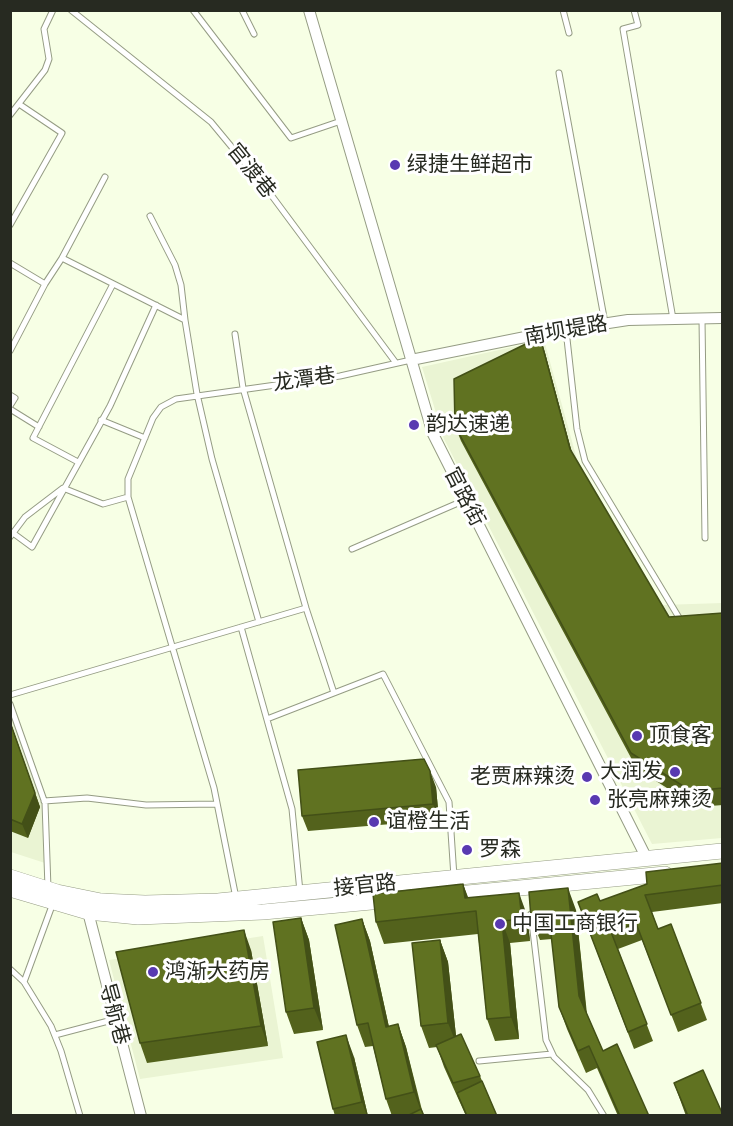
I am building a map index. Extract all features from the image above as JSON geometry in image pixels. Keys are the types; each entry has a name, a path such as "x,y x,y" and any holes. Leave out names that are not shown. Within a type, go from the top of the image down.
{"main road":[{"name":"接官路","path":"10,889 51,896 123,902 236,899 723,851"},
{"path":"436,896 529,893 675,873"},
{"name":"接官路","path":"10,877 88,912 138,917 263,912 413,898"}],"street":[{"name":"官路街","path":"309,10 434,434 465,500 646,857"},
{"name":"南坝堤路","path":"411,360 605,324 723,318"},
{"name":"导航巷","path":"88,912 141,1116"}],"lane":[{"path":"10,115 45,70 49,59 44,29 53,10"},
{"name":"官渡巷","path":"71,10 211,122 269,192 396,363"},
{"path":"193,10 291,138 341,121"},
{"path":"242,10 254,34"},
{"path":"562,10 569,33"},
{"path":"634,10 638,25 623,29 673,319"},
{"path":"559,73 605,324"},
{"path":"10,225 62,133 19,104"},
{"path":"10,351 105,177"},
{"path":"150,216 175,265 181,285 197,394 259,622"},
{"path":"62,258 185,320"},
{"path":"10,263 45,284"},
{"path":"78,462 33,438 113,284"},
{"path":"63,488 32,510 12,535 32,547 101,420 156,305"},
{"path":"702,319 705,538"},
{"path":"566,330 577,429 585,461 682,624 692,624"},
{"path":"235,334 243,388 306,608 334,693"},
{"name":"龙潭巷","path":"128,497 128,479 153,418 161,407 176,399 197,394 340,376 411,360"},
{"path":"10,394 15,398 10,408 39,427"},
{"path":"101,420 145,438"},
{"path":"63,488 103,504 128,497 217,804 236,899"},
{"path":"352,549 465,500"},
{"path":"10,695 306,608"},
{"path":"241,627 292,808 301,893"},
{"path":"267,719 383,674 449,802 454,877"},
{"path":"10,704 44,801 51,896 24,982"},
{"path":"44,801 87,798 146,806 217,804"},
{"path":"531,910 546,1040 552,1054 568,1074 588,1090 604,1116"},
{"path":"10,969 24,982 55,1035 80,1116"},
{"path":"55,1035 116,1019"},
{"path":"479,1061 552,1054"}],"shaded area":[{"path":"544,340 578,463 662,605 722,603 722,838 652,844 444,439 422,367"},
{"path":"10,708 43,804 45,863 11,852"},
{"path":"263,936 283,1058 140,1079 109,960"}],"building":[{"path":"540,337 570,449 669,617 723,613 723,788 691,791 631,753 455,426 454,379"},
{"path":"10,722 35,793 22,824 10,819"},
{"path":"424,759 430,771 433,804 302,816 298,770"},
{"path":"723,863 723,885 645,895 658,929 671,924 701,1003 671,1015 636,923 611,932 647,1024 628,1032 578,902 597,894 600,901 647,884 646,872"},
{"path":"463,884 465,898 519,893 522,919 502,921 511,1017 487,1019 476,911 376,922 373,894"},
{"path":"568,888 579,996 603,1051 617,1044 649,1116 620,1116 589,1046 578,1051 559,1007 549,916 531,918 529,892"},
{"path":"301,918 314,1008 286,1012 273,922"},
{"path":"362,919 386,1027 398,1024 414,1092 386,1099 368,1023 357,1025 335,925"},
{"path":"244,930 261,1026 140,1043 116,952"},
{"path":"440,940 448,1023 421,1026 412,943"},
{"path":"461,1034 480,1076 453,1083 436,1045"},
{"path":"346,1035 362,1102 333,1109 317,1042"},
{"path":"703,1070 723,1116 688,1116 674,1083"},
{"path":"482,1081 497,1116 467,1116 457,1093"},
{"path":"421,1109 424,1116 407,1116"}],"place":[{"name":"绿捷生鲜超市","path":"395,165"},
{"name":"韵达速递","path":"414,425"},
{"name":"顶食客","path":"637,736"},
{"name":"大润发","path":"675,772"},
{"name":"老贾麻辣烫","path":"587,777"},
{"name":"张亮麻辣烫","path":"595,800"},
{"name":"谊橙生活","path":"374,822"},
{"name":"罗森","path":"467,850"},
{"name":"中国工商银行","path":"500,924"},
{"name":"鸿渐大药房","path":"153,972"}]}
